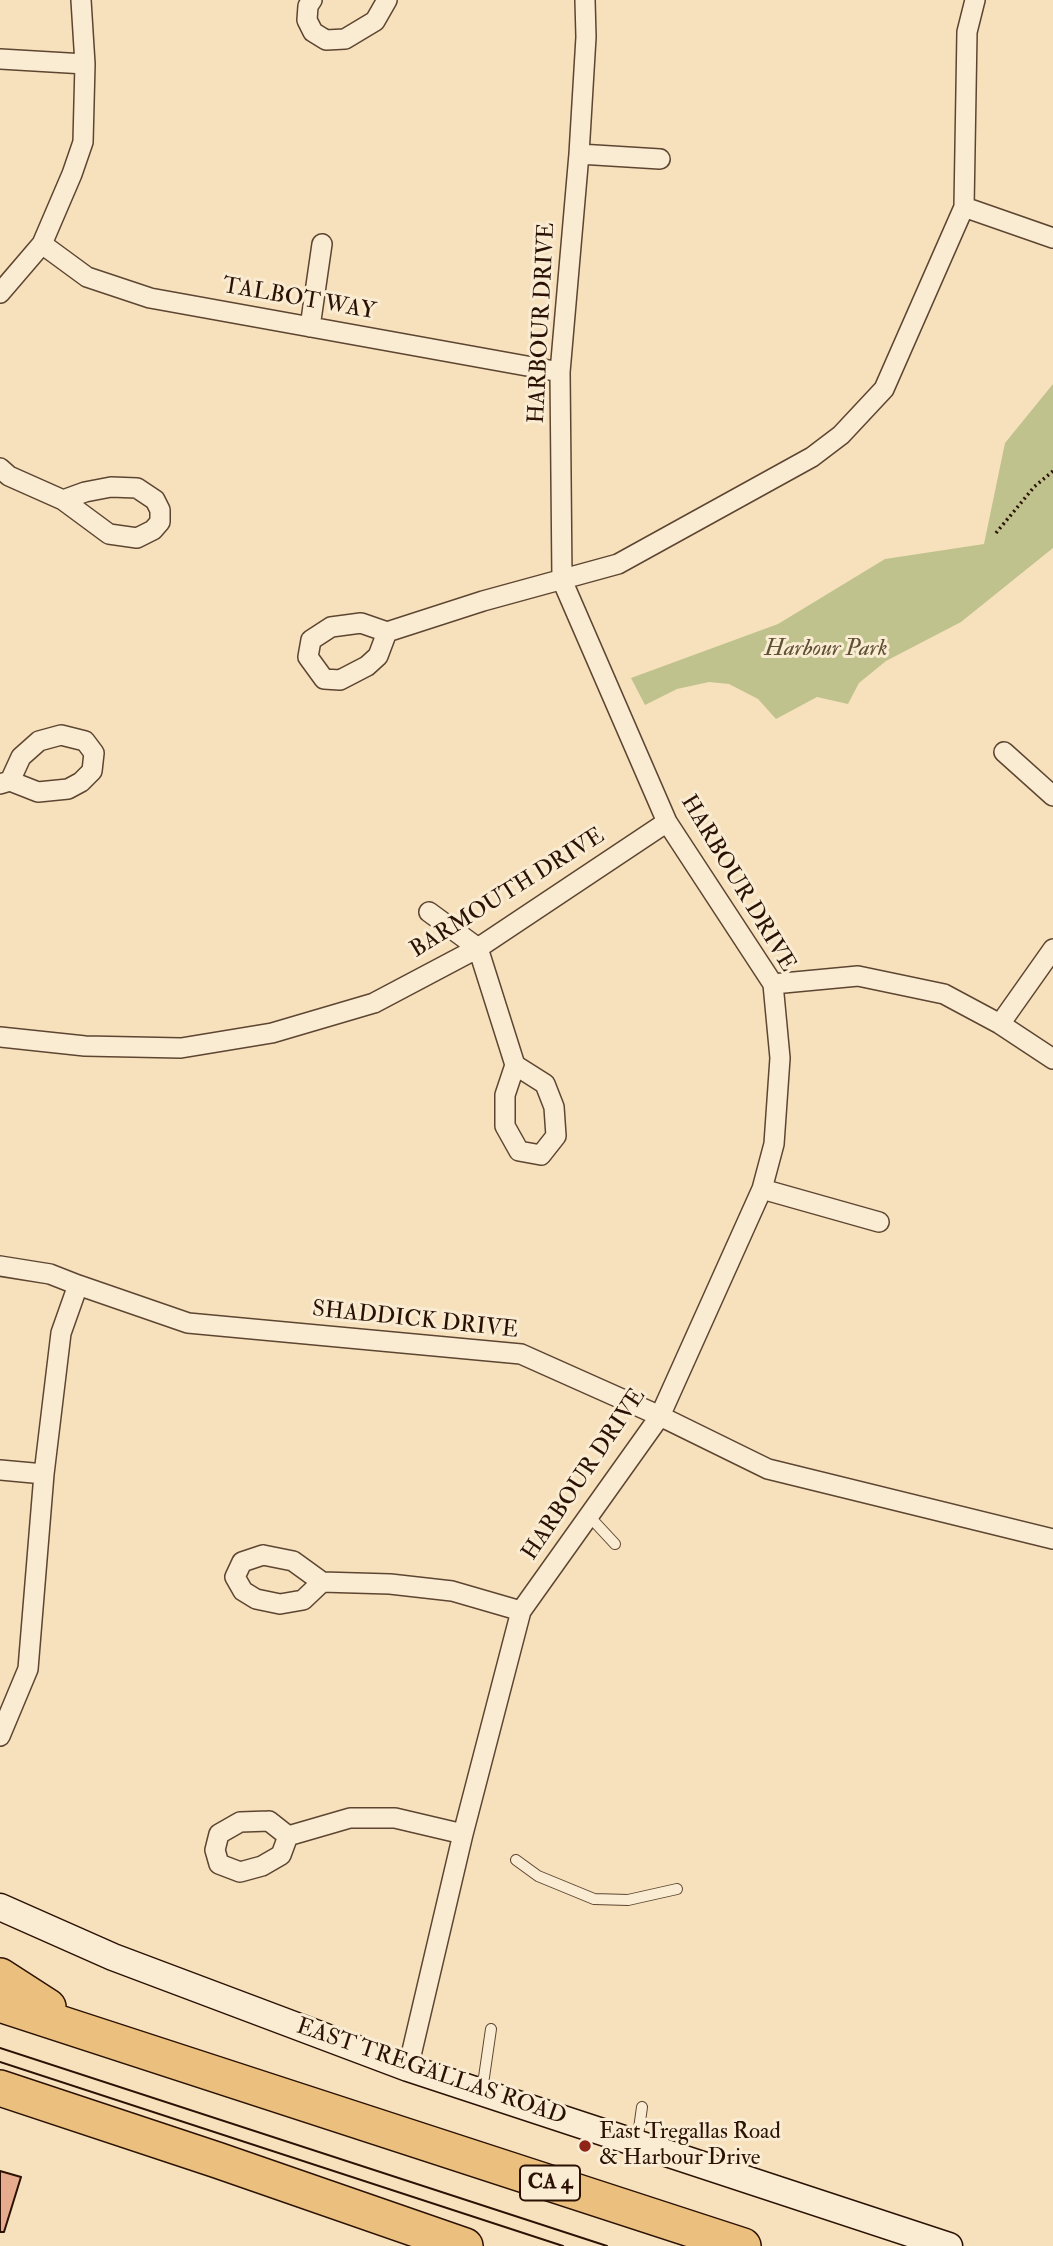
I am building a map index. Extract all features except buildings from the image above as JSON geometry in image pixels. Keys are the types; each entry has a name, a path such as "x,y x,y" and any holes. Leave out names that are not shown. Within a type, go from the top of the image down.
{"highway":[{"path":"0,1976 93,2035"},
{"name":"CA 4","path":"0,2004 743,2246"},
{"path":"0,2088 465,2246"},
{"path":"0,2109 217,2160"}],"street":[{"path":"0,293 42,244 83,142 86,64 81,0"},
{"path":"312,0 308,6 307,20 313,32 326,40 345,39 375,21 387,0"},
{"name":"HARBOUR DRIVE","path":"408,2068 463,1834 521,1611 660,1416 762,1189 774,1144 780,1058 773,984 667,822 562,580 560,372 579,155 586,37 585,0"},
{"path":"387,632 483,601 618,564 812,457 841,435 884,389 964,207 967,32 975,0"},
{"path":"0,59 86,64"},
{"path":"579,155 660,159"},
{"path":"964,207 1053,238"},
{"name":"TALBOT WAY","path":"42,244 87,277 150,298 560,372"},
{"path":"310,327 322,244"},
{"path":"0,468 9,476 63,500"},
{"path":"1004,752 1053,796"},
{"name":"BARMOUTH DRIVE","path":"0,1037 85,1046 181,1048 272,1033 374,1003 478,948 667,822"},
{"path":"429,912 478,948 515,1065"},
{"path":"1000,1024 1053,949"},
{"path":"773,984 858,976 944,994 1000,1024 1053,1059"},
{"path":"762,1189 879,1222"},
{"name":"SHADDICK DRIVE","path":"0,1266 50,1273 188,1323 522,1354 660,1416 768,1469 1053,1539"},
{"path":"0,1736 28,1669 44,1474 61,1333 78,1285"},
{"path":"0,1470 44,1474"},
{"path":"323,1582 390,1584 452,1591 521,1611"},
{"path":"288,1836 350,1818 395,1818 463,1834"},
{"name":"EAST TREGALLAS ROAD","path":"0,1907 113,1957 408,2068 949,2246"}],"lane":[{"path":"589,1516 615,1544"},
{"path":"516,1860 538,1876 594,1899 628,1900 677,1889"},
{"path":"482,2093 491,2029"},
{"path":"637,2144 642,2107"}],"path":[{"path":"996,533 1034,487 1053,471"}],"green space":[{"name":"Harbour Park","path":"1053,384 1053,548 961,622 886,661 859,683 848,704 817,697 776,719 758,699 729,684 709,682 677,689 645,705 631,678 778,624 885,559 984,544 1005,443"}],"tram line":[{"path":"0,2048 607,2246"},
{"path":"0,2062 563,2246"}],"place":[{"name":"East Tregallas Road & Harbour Drive","path":"585,2146"}]}
